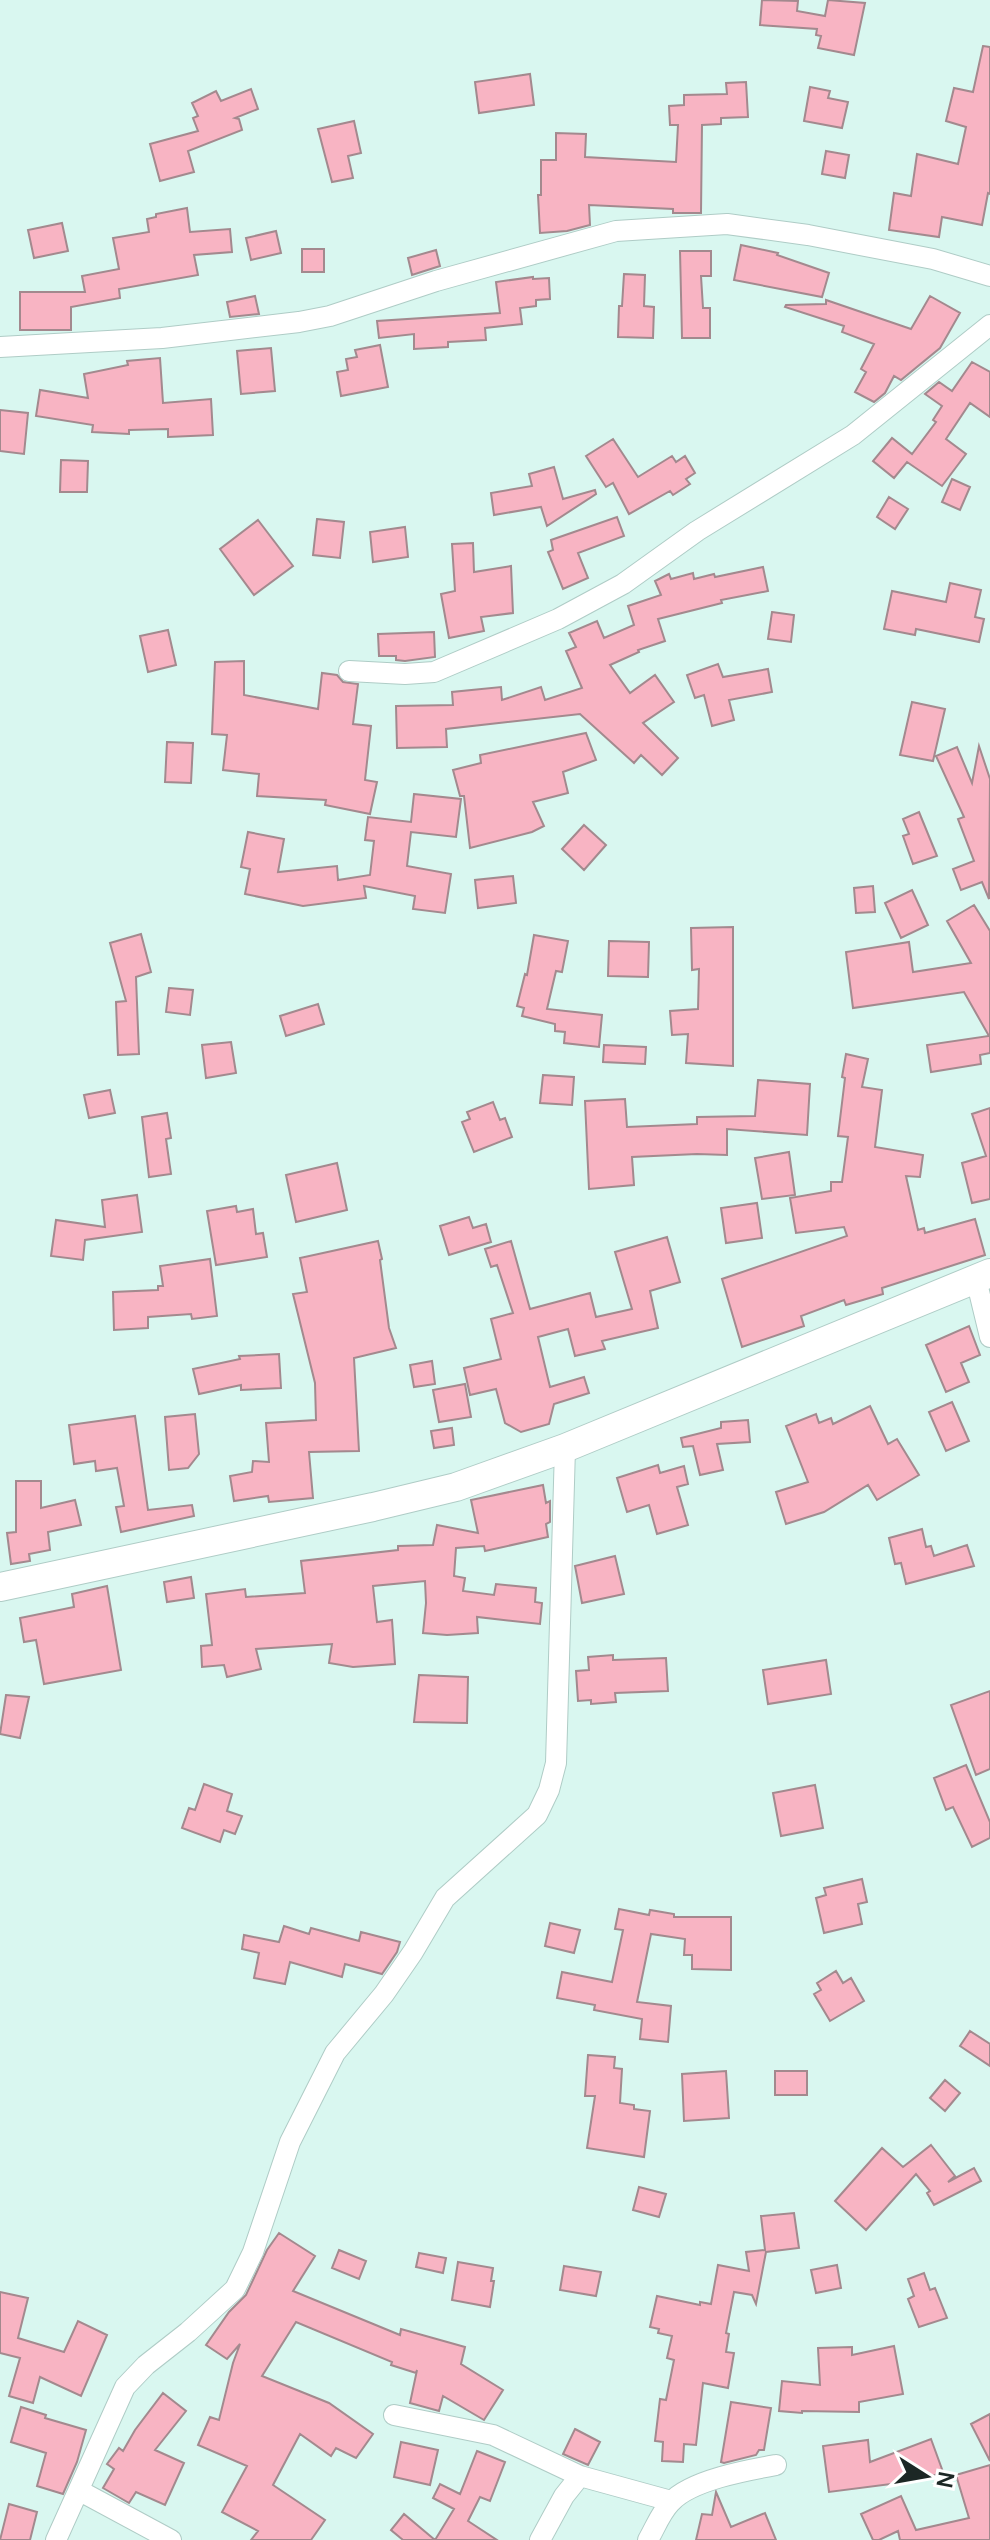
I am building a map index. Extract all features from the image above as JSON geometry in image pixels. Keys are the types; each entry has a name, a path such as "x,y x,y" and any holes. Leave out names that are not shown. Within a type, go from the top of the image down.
{"main road":[{"path":"0,1587 456,1487 565,1448 983,1276"}],"street":[{"path":"0,347 162,338 299,322 330,316 436,281 586,239 645,227 727,224 808,235 933,259 990,276"},
{"path":"349,671 434,672 558,619 623,584 697,531 853,435 990,325"},
{"path":"983,1276 990,1337"},
{"path":"56,2540 125,2387 146,2365 235,2289 253,2252 290,2142 335,2053 384,1994 445,1898 537,1815 549,1790 556,1763 558,1725 565,1448"},
{"path":"394,2415 493,2435 580,2476 671,2501"},
{"path":"648,2540 671,2501 733,2472 776,2465"},
{"path":"540,2540 564,2496 580,2476"},
{"path":"80,2491 171,2540"}],"building":[{"path":"762,0 798,1 797,11 825,16 828,0 865,3 854,55 818,48 821,36 816,35 817,29 760,25"},
{"path":"983,46 990,47 990,194 982,225 942,217 939,237 889,230 894,193 911,196 917,154 958,164 966,127 946,121 954,88 973,92"},
{"path":"530,74 534,105 479,113 475,82"},
{"path":"746,82 748,117 721,118 721,124 702,125 701,213 589,205 590,225 540,233 538,195 541,195 541,160 556,160 556,133 586,134 585,157 676,162 678,125 670,125 669,106 684,105 684,95 727,94 726,83"},
{"path":"810,87 830,91 828,98 848,102 842,128 804,121"},
{"path":"251,89 258,109 235,118 239,119 242,130 188,151 194,172 160,181 150,144 198,131 193,118 198,116 192,103 216,91 221,101"},
{"path":"354,121 361,153 348,156 353,178 332,182 318,129"},
{"path":"826,151 849,155 845,178 822,174"},
{"path":"187,208 190,232 230,229 232,252 194,255 198,275 119,289 120,298 71,307 71,330 20,330 20,292 85,292 82,276 119,269 113,238 149,232 147,219 156,217 156,214"},
{"path":"62,223 68,251 34,258 28,230"},
{"path":"276,231 281,253 251,260 246,238"},
{"path":"741,245 778,253 829,273 822,297 734,280"},
{"path":"302,249 324,249 324,272 302,272"},
{"path":"436,250 440,266 412,275 408,258"},
{"path":"680,251 711,251 711,276 701,276 703,308 710,308 710,338 682,338"},
{"path":"624,274 645,275 644,306 654,307 653,338 618,337"},
{"path":"549,278 550,299 536,300 536,306 520,308 522,324 485,328 486,340 448,342 448,347 414,349 414,334 379,338 377,321 500,313 496,282"},
{"path":"255,296 259,314 230,317 227,302"},
{"path":"930,296 960,313 940,348 901,380 894,376 885,393 874,402 855,392 866,372 861,369 874,344 842,332 844,326 785,307 826,304 826,300 911,329"},
{"path":"380,345 388,387 341,396 337,372 348,370 346,359 357,357 355,350"},
{"path":"271,348 275,391 241,394 237,351"},
{"path":"160,358 163,403 211,399 213,435 168,437 168,429 129,430 129,434 92,432 93,425 36,416 40,390 88,398 84,374 128,365 127,361"},
{"path":"972,362 990,372 990,417 970,403 946,439 966,454 942,486 907,462 894,478 873,461 892,438 912,454 936,422 933,420 942,406 925,394 939,382 952,391"},
{"path":"0,410 28,413 24,454 0,451"},
{"path":"613,439 638,477 672,456 676,462 685,456 695,473 686,479 690,484 673,495 670,491 629,514 613,483 606,487 586,456"},
{"path":"61,460 88,461 87,492 60,492"},
{"path":"554,467 563,499 595,490 596,494 547,526 541,507 494,515 491,493 532,486 529,474"},
{"path":"952,479 970,487 960,510 942,502"},
{"path":"889,497 908,509 895,529 877,517"},
{"path":"617,517 624,536 578,553 588,578 563,589 548,552 553,550 551,540"},
{"path":"317,519 344,522 340,558 313,555"},
{"path":"258,520 293,566 254,595 220,549"},
{"path":"405,527 408,557 373,562 370,532"},
{"path":"473,543 474,572 511,566 513,613 481,617 484,631 449,638 441,594 455,591 452,544"},
{"path":"763,567 768,591 721,600 722,603 658,619 665,641 638,650 610,665 630,693 655,675 674,702 643,723 678,758 662,775 641,755 634,763 580,714 446,729 447,747 397,748 396,706 453,705 452,692 501,687 502,700 541,687 545,700 582,688 566,651 576,647 569,633 597,621 604,638 634,625 628,606 661,595 655,581 669,574 671,579 693,573 694,579"},
{"path":"950,583 981,590 975,617 984,619 979,642 916,629 915,635 884,629 892,591 946,602"},
{"path":"772,612 794,615 791,642 768,639"},
{"path":"168,630 176,665 148,672 140,636"},
{"path":"434,632 435,657 405,661 396,660 396,656 379,656 378,634"},
{"path":"244,661 244,695 318,709 322,673 337,675 343,682 358,684 353,724 371,726 365,780 377,782 370,814 325,805 326,800 257,796 259,774 223,770 227,735 212,734 215,662"},
{"path":"718,664 723,677 768,669 772,692 729,700 734,720 712,726 704,695 695,698 687,675"},
{"path":"912,702 945,709 933,761 900,755"},
{"path":"586,733 596,760 563,772 568,793 533,802 544,826 470,848 464,796 460,796 453,770 481,763 480,755"},
{"path":"167,742 193,743 191,783 165,782"},
{"path":"979,746 990,779 989,899 982,882 961,890 953,869 974,861 958,819 964,817 936,756 957,747 972,783"},
{"path":"414,794 461,799 456,837 411,832 407,866 451,874 445,913 413,909 415,896 364,886 366,898 303,906 245,894 250,869 241,867 248,832 284,839 278,872 337,866 338,880 370,875 374,841 365,840 368,817 411,822"},
{"path":"919,812 937,856 913,864 903,836 909,834 903,819"},
{"path":"584,825 606,845 584,870 562,849"},
{"path":"513,876 516,903 478,908 475,880"},
{"path":"873,886 875,912 856,913 854,888"},
{"path":"912,890 928,925 901,938 885,903"},
{"path":"974,905 990,931 990,1053 980,1055 981,1064 931,1072 927,1045 989,1036 964,992 853,1008 846,952 909,942 913,972 971,963 947,921"},
{"path":"733,927 733,1066 686,1063 688,1034 672,1035 670,1011 698,1009 699,969 692,970 691,928"},
{"path":"141,934 151,972 136,977 139,1054 118,1055 116,1002 126,1001 110,943"},
{"path":"534,935 568,941 562,972 556,971 547,1009 602,1015 599,1047 564,1043 565,1032 555,1031 555,1024 522,1016 524,1008 517,1006 527,975"},
{"path":"609,941 649,942 648,977 608,976"},
{"path":"169,988 193,990 190,1015 166,1012"},
{"path":"318,1004 324,1024 286,1036 280,1016"},
{"path":"231,1042 236,1073 206,1078 202,1045"},
{"path":"604,1045 646,1047 645,1064 603,1062"},
{"path":"846,1054 868,1059 862,1087 882,1090 875,1147 923,1155 920,1177 906,1176 918,1230 924,1228 925,1233 975,1219 985,1255 882,1288 883,1294 846,1305 844,1300 801,1316 804,1326 742,1347 722,1279 847,1236 844,1227 796,1233 790,1198 831,1191 831,1182 842,1182 848,1137 838,1136"},
{"path":"543,1075 574,1077 572,1105 540,1103"},
{"path":"758,1080 810,1084 807,1135 727,1129 727,1155 632,1157 634,1185 589,1189 585,1101 625,1099 627,1127 697,1124 697,1117 755,1116"},
{"path":"110,1090 115,1113 89,1118 84,1095"},
{"path":"493,1102 500,1120 505,1118 512,1137 474,1152 462,1122 470,1119 467,1112"},
{"path":"990,1108 990,1199 972,1203 962,1163 986,1156 972,1114"},
{"path":"167,1113 171,1138 166,1139 171,1174 149,1177 142,1117"},
{"path":"789,1152 795,1195 762,1199 755,1158"},
{"path":"337,1163 347,1210 296,1222 286,1175"},
{"path":"137,1195 142,1232 85,1240 83,1260 51,1256 56,1220 105,1227 102,1200"},
{"path":"757,1203 762,1238 726,1243 721,1208"},
{"path":"236,1206 237,1212 253,1209 256,1234 263,1233 267,1257 216,1265 207,1211"},
{"path":"469,1217 473,1228 486,1224 491,1242 449,1255 440,1226"},
{"path":"667,1237 680,1282 650,1291 658,1328 602,1341 605,1349 575,1356 568,1329 538,1337 550,1387 584,1377 589,1393 554,1404 549,1424 521,1432 505,1423 496,1389 470,1395 464,1368 501,1359 491,1319 513,1313 497,1265 491,1267 485,1249 511,1241 530,1309 590,1293 596,1317 632,1309 615,1252"},
{"path":"378,1241 389,1328 396,1348 354,1358 359,1451 309,1452 313,1498 269,1502 268,1496 234,1501 230,1476 252,1472 253,1461 269,1462 266,1423 316,1420 315,1383 293,1294 307,1292 300,1258"},
{"path":"210,1259 217,1316 192,1319 191,1314 148,1317 148,1328 114,1330 113,1292 158,1290 158,1286 163,1286 160,1266"},
{"path":"969,1326 980,1355 961,1363 969,1382 946,1392 926,1345"},
{"path":"279,1354 281,1388 241,1390 241,1385 199,1394 193,1369 240,1359 239,1356"},
{"path":"432,1361 435,1384 414,1387 410,1365"},
{"path":"465,1384 471,1417 439,1422 433,1390"},
{"path":"952,1402 969,1441 946,1451 929,1412"},
{"path":"870,1406 888,1444 897,1439 919,1475 877,1500 868,1485 824,1512 786,1524 776,1492 808,1482 786,1426 816,1414 819,1423 831,1418 833,1424"},
{"path":"195,1414 199,1454 188,1468 169,1470 165,1417"},
{"path":"135,1416 148,1510 192,1505 194,1516 121,1532 116,1507 124,1506 117,1468 96,1471 95,1461 74,1464 69,1425"},
{"path":"748,1420 750,1442 717,1444 723,1470 700,1475 693,1446 683,1447 681,1438 721,1428 721,1422"},
{"path":"452,1428 454,1445 434,1448 431,1431"},
{"path":"658,1465 660,1473 684,1466 688,1484 677,1487 688,1525 657,1534 649,1505 627,1512 617,1478"},
{"path":"16,1481 41,1481 41,1508 75,1500 81,1525 48,1532 50,1550 29,1554 30,1561 11,1564 7,1533 16,1532"},
{"path":"543,1485 546,1503 550,1501 550,1522 546,1524 548,1537 485,1551 484,1546 456,1548 454,1576 465,1578 463,1591 494,1595 496,1584 536,1588 535,1602 542,1603 540,1624 477,1617 478,1633 423,1633 425,1581 373,1586 377,1622 392,1620 395,1664 353,1667 329,1663 332,1644 256,1649 261,1669 227,1677 224,1665 202,1667 201,1646 212,1645 206,1594 245,1589 246,1597 305,1593 301,1561 398,1550 398,1546 433,1545 437,1525 478,1533 471,1500"},
{"path":"922,1529 926,1547 931,1546 934,1556 967,1545 974,1566 906,1584 901,1563 895,1564 889,1538"},
{"path":"615,1556 624,1594 582,1603 575,1566"},
{"path":"191,1577 194,1598 167,1602 164,1582"},
{"path":"107,1586 121,1670 44,1684 36,1640 24,1642 20,1618 74,1607 72,1594"},
{"path":"613,1655 613,1660 666,1658 668,1691 615,1693 616,1702 591,1704 591,1700 578,1701 576,1671 589,1670 588,1657"},
{"path":"826,1660 831,1694 768,1704 763,1670"},
{"path":"419,1675 468,1677 467,1723 414,1722"},
{"path":"990,1691 990,1769 976,1775 951,1705"},
{"path":"6,1695 29,1697 20,1738 0,1734"},
{"path":"966,1765 990,1822 990,1838 972,1847 953,1807 946,1810 934,1778"},
{"path":"204,1784 232,1794 227,1811 242,1816 235,1834 224,1830 220,1842 182,1828 189,1808 195,1810"},
{"path":"815,1785 823,1828 781,1836 773,1793"},
{"path":"862,1879 867,1902 858,1904 862,1924 824,1933 816,1898 826,1895 824,1888"},
{"path":"619,1909 649,1915 650,1910 674,1914 674,1917 731,1917 731,1970 692,1969 692,1955 684,1955 685,1939 651,1934 637,2002 671,2006 668,2042 640,2039 642,2019 594,2010 595,2005 557,1998 562,1972 612,1982 623,1930 615,1929"},
{"path":"550,1923 580,1930 574,1953 545,1946"},
{"path":"284,1926 309,1934 311,1928 359,1941 361,1932 400,1942 382,1974 345,1964 342,1977 290,1962 285,1984 254,1978 259,1953 242,1949 244,1935 279,1942"},
{"path":"836,1971 843,1983 851,1978 864,2001 830,2021 814,1994 821,1990 817,1983"},
{"path":"970,2031 990,2044 990,2066 960,2046"},
{"path":"588,2055 615,2057 614,2068 622,2069 620,2103 650,2111 644,2157 587,2148 595,2096 585,2096"},
{"path":"726,2071 729,2118 684,2121 682,2074"},
{"path":"775,2071 807,2071 807,2095 775,2095"},
{"path":"945,2080 960,2093 945,2111 930,2098"},
{"path":"931,2145 955,2176 948,2182 974,2168 981,2181 934,2205 927,2193 930,2191 916,2174 866,2230 835,2201 882,2148 903,2167"},
{"path":"639,2187 666,2194 659,2217 633,2210"},
{"path":"794,2213 799,2248 766,2252 756,2304 752,2295 734,2292 726,2333 729,2334 726,2352 734,2353 728,2388 703,2383 696,2445 684,2444 683,2462 662,2461 663,2442 655,2441 660,2399 666,2400 674,2360 667,2358 672,2336 658,2333 659,2329 650,2327 657,2296 700,2305 700,2302 711,2304 718,2265 749,2271 746,2252 765,2250 761,2216"},
{"path":"279,2233 315,2256 293,2291 400,2335 401,2329 465,2347 461,2364 503,2390 484,2420 443,2396 439,2411 410,2403 417,2370 416,2373 391,2365 392,2362 296,2322 262,2376 329,2403 373,2434 356,2458 336,2448 331,2456 300,2434 273,2485 325,2520 311,2540 251,2540 258,2531 222,2512 247,2466 198,2445 210,2417 219,2420 240,2344 227,2359 206,2345 229,2312 246,2295 267,2250"},
{"path":"339,2250 366,2261 359,2279 332,2268"},
{"path":"419,2253 446,2258 443,2273 416,2267"},
{"path":"458,2262 493,2268 490,2307 452,2300"},
{"path":"837,2265 841,2288 816,2293 811,2270"},
{"path":"564,2266 601,2272 596,2296 560,2290"},
{"path":"924,2273 930,2290 935,2288 947,2318 919,2327 908,2299 914,2296 908,2279"},
{"path":"0,2292 28,2298 18,2338 64,2352 78,2321 107,2335 81,2396 40,2377 33,2403 9,2396 20,2358 0,2353"},
{"path":"894,2346 903,2394 859,2402 859,2412 779,2411 782,2381 820,2385 818,2348 852,2347 852,2355"},
{"path":"163,2393 186,2411 155,2450 184,2463 165,2505 136,2492 129,2503 103,2488 114,2469 107,2464 119,2448 123,2451"},
{"path":"731,2402 771,2408 764,2450 724,2463 721,2462"},
{"path":"21,2407 86,2430 63,2494 37,2486 46,2453 11,2442"},
{"path":"990,2414 990,2461 971,2424"},
{"path":"575,2429 600,2442 588,2465 563,2454"},
{"path":"931,2439 943,2472 922,2480 829,2492 823,2446 868,2440 870,2462"},
{"path":"401,2442 438,2450 430,2485 394,2477"},
{"path":"477,2451 505,2462 490,2501 480,2497 468,2521 497,2540 435,2540 454,2509 433,2498 440,2484 460,2494"},
{"path":"990,2465 990,2540 900,2540 898,2531 873,2540 861,2514 901,2496 916,2530 969,2518 956,2475"},
{"path":"716,2492 731,2527 765,2513 776,2540 696,2540 702,2514 712,2515"},
{"path":"9,2504 37,2512 30,2540 0,2540"},
{"path":"404,2514 435,2540 403,2540 391,2530"}]}
